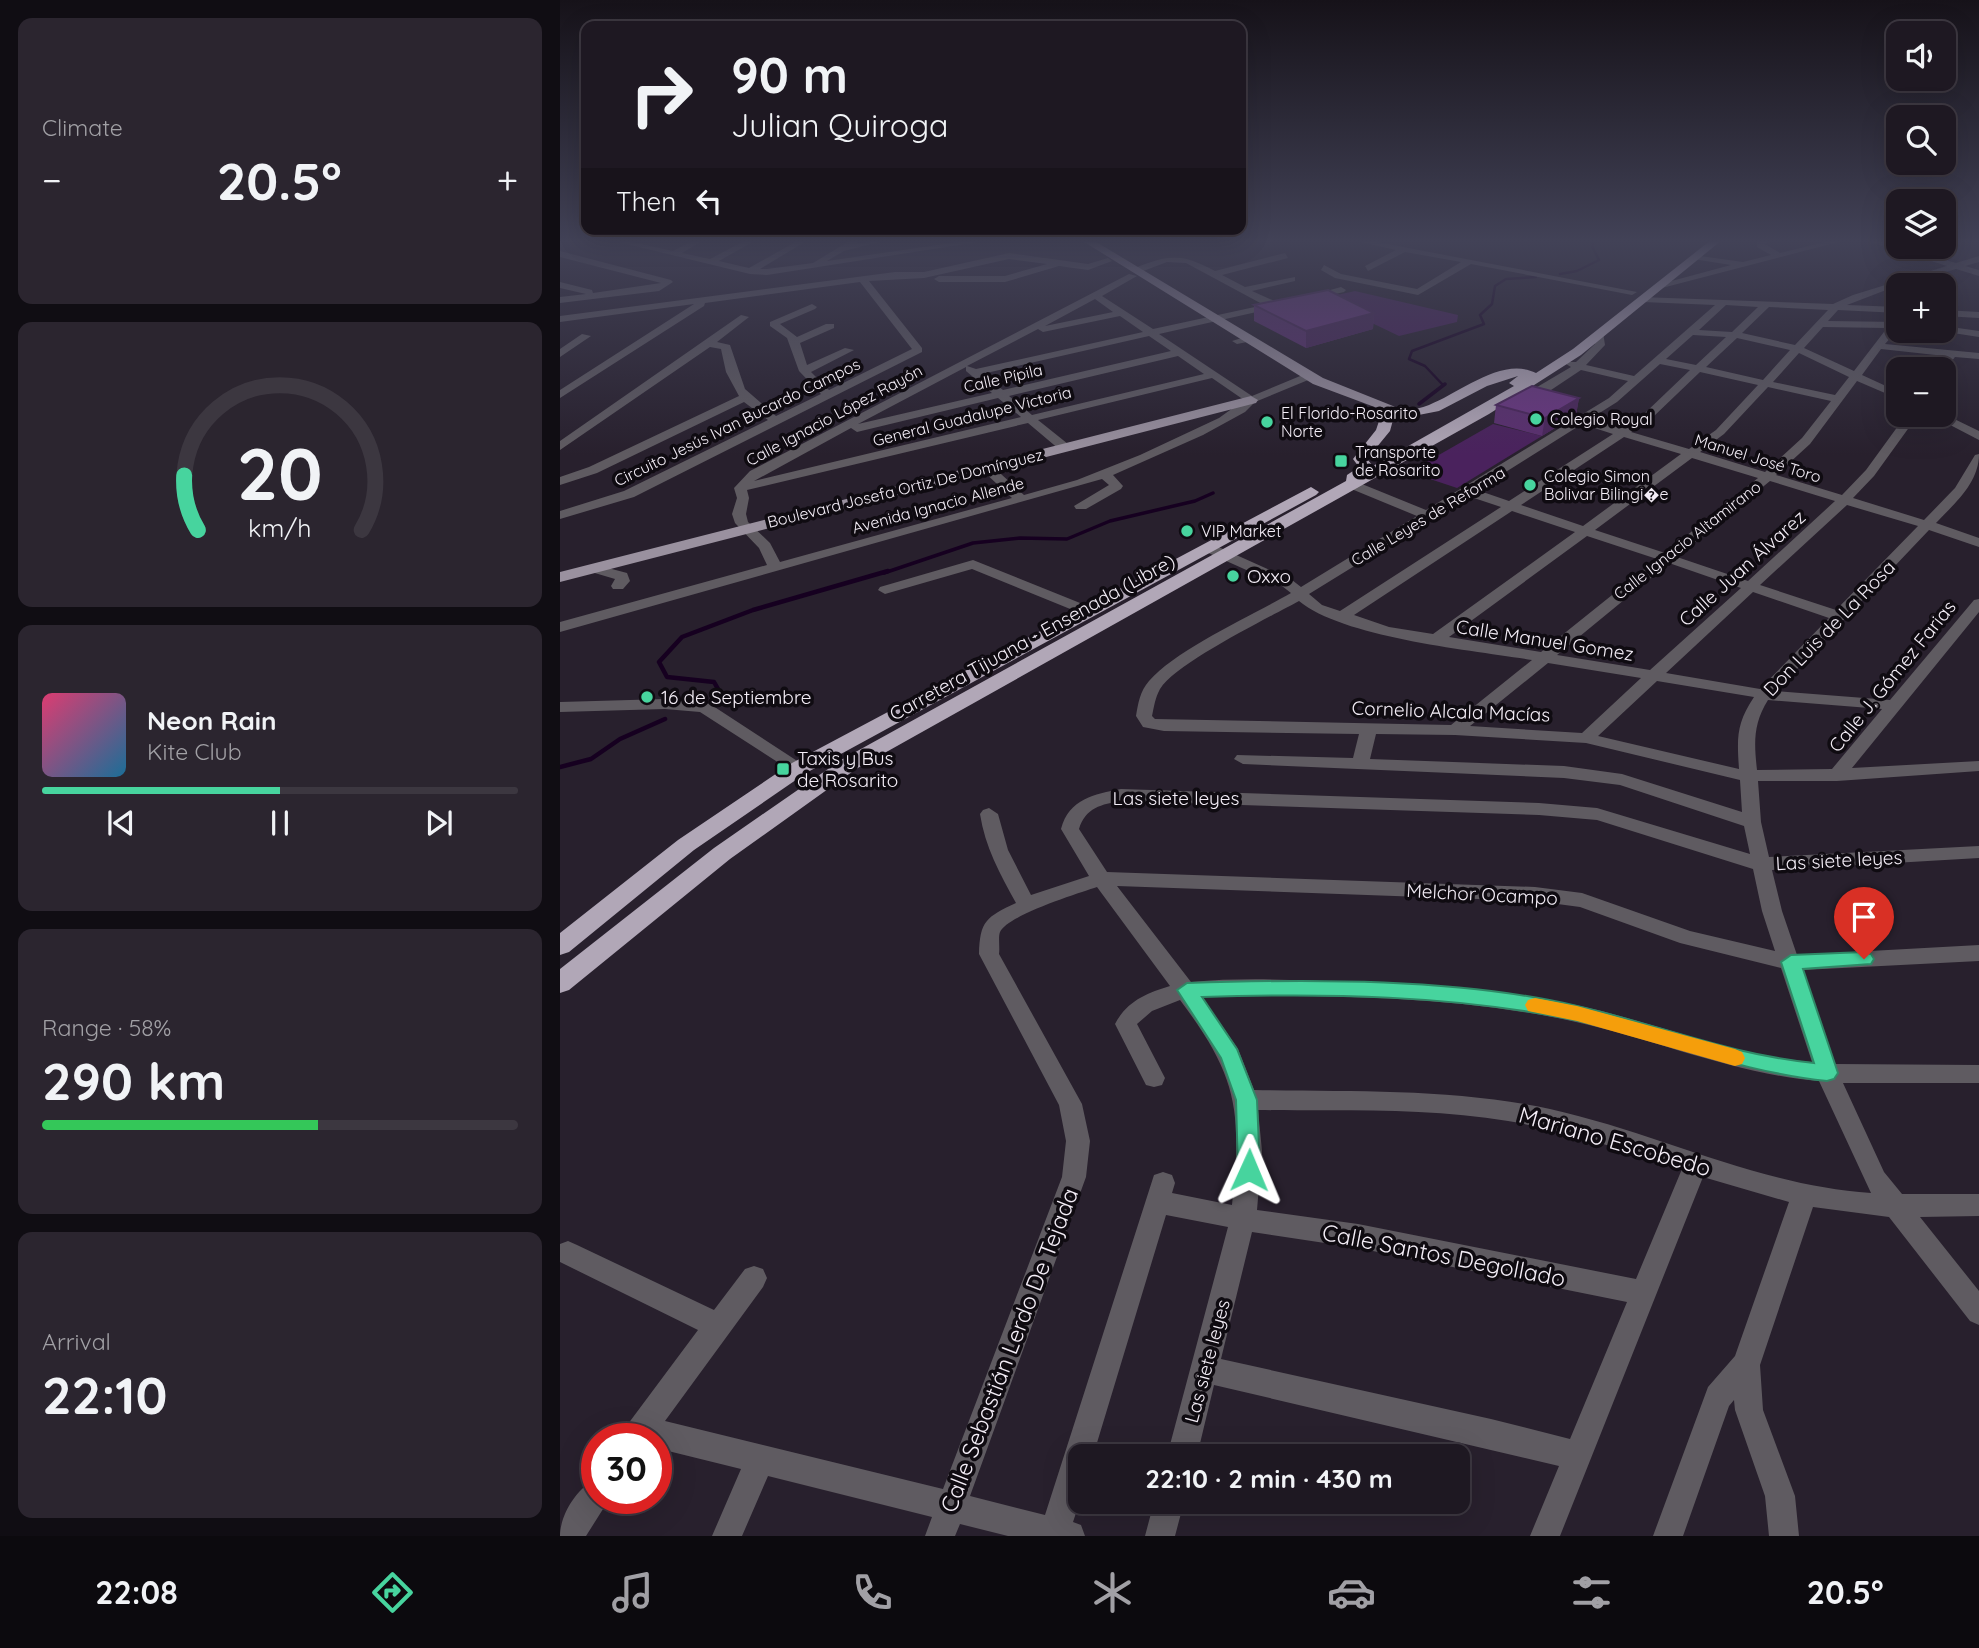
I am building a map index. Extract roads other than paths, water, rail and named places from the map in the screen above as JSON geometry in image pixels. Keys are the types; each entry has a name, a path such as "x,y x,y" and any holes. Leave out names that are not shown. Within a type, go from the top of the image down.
{"highway":[{"name":"Carretera Tijuana - Ensenada (Libre)","path":"560,946 686,845 799,768 1461,410 1615,312"},
{"name":"Carretera Tijuana - Ensenada (Libre)","path":"560,983 688,877 799,795 892,737 1228,555 1498,401 1570,364 1620,312"},
{"path":"1318,505 1319,496 1365,470 1367,466 1363,464 1361,454 1382,434 1385,418 1401,412 1430,409 1508,373 1523,371 1530,374 1504,391 1498,401"}],"main road":[{"path":"1198,312 1305,378 1385,418"},
{"path":"1305,378 1401,412"},
{"name":"Boulevard Josefa Ortiz De Domínguez","path":"560,577 1251,400"}],"street":[{"path":"560,319 620,312"},
{"path":"560,395 690,312"},
{"path":"801,312 773,324 792,336 804,371 827,394"},
{"name":"Circuito Jesús Ivan Bucardo Campos","path":"560,515 629,494 918,350 888,312"},
{"name":"Calle Ignacio López Rayón","path":"740,488 754,474 1065,312"},
{"path":"975,372 1248,312"},
{"name":"Calle Leyes de Reforma","path":"1149,723 1144,716 1147,699 1166,673 1300,594 1580,421 1636,380 1713,312"},
{"path":"1341,617 1623,434 1700,368 1759,312"},
{"path":"1434,641 1720,432 1824,324 1832,312"},
{"path":"1023,333 1122,313 1251,400"},
{"path":"1956,314 1979,317"},
{"path":"560,446 744,317"},
{"path":"1824,324 1886,325"},
{"path":"794,342 830,326"},
{"path":"1956,331 1979,334"},
{"path":"1691,332 1736,335 1798,349 1886,390"},
{"path":"560,354 586,336"},
{"name":"Calle Ignacio Altamirano","path":"1455,730 1540,658 1767,477 1806,441 1886,337"},
{"path":"708,344 726,347 729,371 746,397 776,421"},
{"path":"1879,346 1979,356"},
{"path":"804,371 849,350"},
{"name":"Calle Pípila","path":"833,433 1180,352"},
{"path":"1949,357 1953,352"},
{"path":"1658,360 1837,399"},
{"path":"1570,364 1636,380"},
{"path":"960,365 975,372 1065,447"},
{"name":"General Guadalupe Victoria","path":"740,488 1212,375"},
{"name":"Avenida Ignacio Allende","path":"560,627 1105,475 1220,421 1246,407 1251,400 1305,378"},
{"path":"560,481 593,470 746,397"},
{"name":"Manuel José Toro","path":"1580,421 1928,525"},
{"path":"1956,424 1979,436"},
{"name":"Calle Juan Álvarez","path":"1586,738 1844,500 1870,473 1903,427"},
{"name":"Don Luis de La Rosa","path":"1974,1300 1895,1205 1870,1169 1827,1073 1760,864 1746,776 1745,735 1751,714 1764,694 1960,490 1979,458"},
{"path":"986,467 1022,500"},
{"path":"1081,506 1117,486 1105,475"},
{"path":"1353,485 1428,516"},
{"path":"740,488 743,498 739,514 746,529 765,546 775,567"},
{"path":"1960,490 1979,488"},
{"path":"1467,491 1839,616"},
{"path":"1928,525 1979,544"},
{"name":"Calle Manuel Gomez","path":"1209,548 1287,583 1317,608 1385,631 1819,702 1895,705"},
{"path":"885,590 973,564 1090,612"},
{"path":"593,568 622,576 623,581 618,586"},
{"name":"Calle J. Gómez Farias","path":"1837,775 1979,603"},
{"path":"560,707 665,704 704,706 799,768"},
{"name":"Cornelio Alcala Macías","path":"1149,723 1164,726 1455,730 1586,738 1746,776 1837,775 1979,766"},
{"path":"1361,762 1369,728"},
{"path":"1243,759 1516,769 1622,780 1752,822"},
{"name":"Las siete leyes","path":"1185,1444 1243,1219 1251,1151 1246,1100 1230,1055 1187,990 1101,879 1070,829 1072,818 1081,807 1121,795 1417,803 1597,814 1760,864 1979,852"},
{"path":"989,814 992,837 1000,859 1027,905"},
{"name":"Calle Sebastián Lerdo De Tejada","path":"940,1536 1074,1177 1078,1141 1070,1104 989,954 990,930 1000,919 1027,905 1101,879"},
{"name":"Melchor Ocampo","path":"1101,879 1535,894 1582,900 1687,938 1791,962 1979,953"},
{"path":"1154,1078 1126,1024 1131,1013 1147,1004 1187,990 1279,987 1424,994 1527,1004 1577,1013 1727,1056 1781,1068 1827,1073 1979,1074"},
{"name":"Mariano Escobedo","path":"1246,1100 1378,1102 1506,1111 1560,1122 1805,1194 1846,1202 1979,1205"},
{"path":"1545,1536 1696,1164"},
{"name":"Calle Santos Degollado","path":"1063,1534 1161,1193 1243,1219 1358,1236 1644,1293"},
{"path":"1668,1536 1718,1397 1746,1365 1805,1194"},
{"path":"568,1253 718,1326"},
{"path":"646,1423 754,1279"},
{"path":"1746,1365 1749,1410 1780,1496 1784,1536"},
{"path":"1205,1369 1491,1433 1578,1456"},
{"path":"672,1441 950,1505 1063,1534"},
{"path":"727,1536 760,1460"},
{"path":"568,1536 583,1514"},
{"path":"1160,1536 1166,1514"}],"waterway":[{"path":"1443,385 1425,366 1409,359 1412,351 1484,324 1480,315 1484,312"},
{"path":"1419,404 1445,384"},
{"path":"884,573 973,543 1020,538 1067,539 1110,521 1195,501 1213,493"},
{"path":"712,694 718,689 714,682 667,677 659,662 682,637 753,610 888,571"},
{"path":"560,767 591,759 620,739 665,719"}],"place":[{"name":"Colegio Royal","path":"1536,419"},
{"name":"El Florido-Rosarito Norte","path":"1267,422"},
{"name":"Transporte de Rosarito","path":"1341,461"},
{"name":"Colegio Simon Bolivar Bilingi�e","path":"1530,485"},
{"name":"VIP Market","path":"1187,531"},
{"name":"Oxxo","path":"1233,576"},
{"name":"16 de Septiembre","path":"647,697"},
{"name":"Taxis y Bus de Rosarito","path":"783,769"}]}
